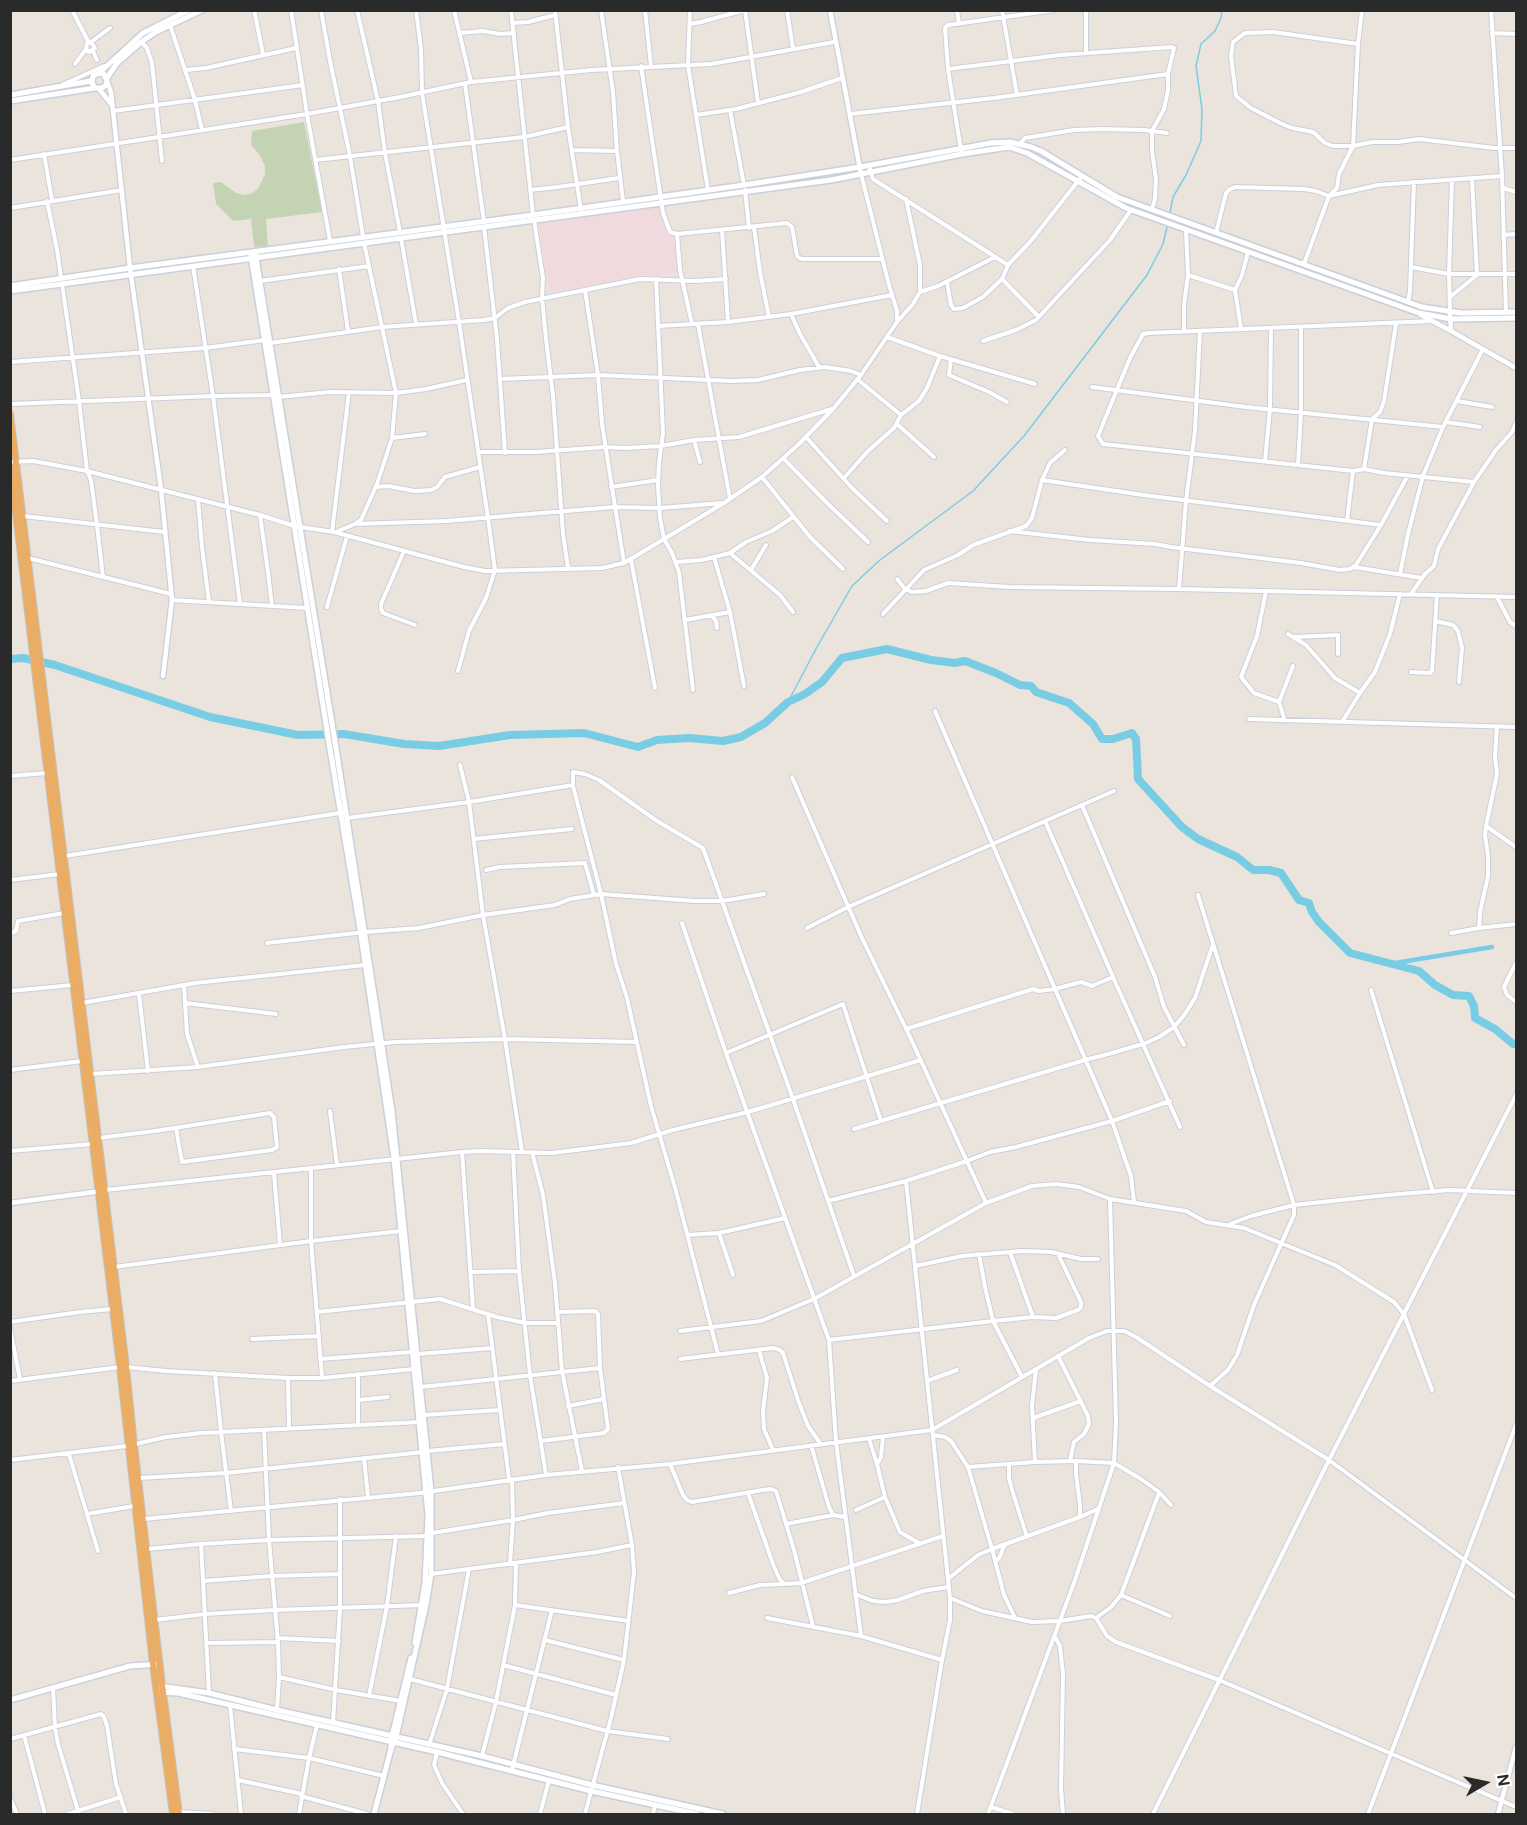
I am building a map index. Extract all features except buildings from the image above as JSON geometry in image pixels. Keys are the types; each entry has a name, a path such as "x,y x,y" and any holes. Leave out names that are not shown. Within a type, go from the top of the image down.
{"highway":[{"path":"10,414 12,462 65,856 63,874 65,913 92,1144 114,1267 131,1446 134,1506 177,1814"},
{"path":"12,462 23,516 35,640"},
{"path":"39,672 48,773 91,1074 112,1309 123,1367"},
{"path":"131,1446 138,1479 155,1620 156,1664"}],"main road":[{"path":"91,81 93,76 142,33 189,10"},
{"path":"10,101 106,86 117,63 141,42 202,10"},
{"path":"99,73 104,74 107,80"},
{"path":"91,81 97,88"},
{"path":"10,95 91,81"},
{"path":"10,286 533,218 861,171 1001,142 1020,144 1041,151 1117,196 1303,265 1407,306 1419,313 1516,318"},
{"path":"961,151 1001,147 1018,149 1111,202 1184,230 1407,306 1422,307 1450,315 1516,312"},
{"path":"581,211 623,201 661,199 708,190 744,187"},
{"path":"130,271 193,266 330,241 364,240"},
{"path":"253,255 267,341"},
{"path":"253,255 380,1043 396,1158 410,1301"},
{"path":"10,291 61,281"},
{"path":"297,527 307,608 326,705"},
{"path":"363,932 366,964 380,1043"},
{"path":"374,1815 431,1574 424,1415 401,1231 396,1158"},
{"path":"416,1353 415,1369 420,1422 426,1452"},
{"path":"393,1739 410,1679 424,1605 430,1534"},
{"path":"10,1700 130,1666 156,1664"},
{"path":"160,1689 209,1693 333,1723 437,1752 513,1768 697,1815"},
{"path":"160,1689 318,1725 482,1756 549,1780 592,1788 655,1805 723,1815"}],"street":[{"path":"72,10 90,43 95,46 93,51 97,60"},
{"path":"254,10 263,54"},
{"path":"291,10 330,241"},
{"path":"321,10 369,266 396,393 392,438 361,520 333,532"},
{"path":"357,10 378,101 385,153 416,324"},
{"path":"416,10 421,49 422,93 489,518 495,570 486,598 469,632 458,671"},
{"path":"454,10 471,82"},
{"path":"511,10 533,218 543,278 542,298 568,568"},
{"path":"601,10 610,68 623,201"},
{"path":"645,10 651,66"},
{"path":"690,10 688,65 708,190"},
{"path":"690,24 745,10 758,103"},
{"path":"787,10 793,49"},
{"path":"830,10 834,42 861,171 897,311 897,322"},
{"path":"957,10 959,24"},
{"path":"1002,10 1017,95"},
{"path":"961,151 948,69 945,28 948,25 1055,10"},
{"path":"1086,10 1086,53"},
{"path":"1303,265 1329,196 1337,188 1339,174 1353,146 1362,10"},
{"path":"1491,10 1503,188 1506,312"},
{"path":"512,23 528,22 555,13 568,127 581,211"},
{"path":"170,25 186,70 202,130"},
{"path":"75,64 87,44 110,28"},
{"path":"460,33 483,31 500,34 514,33"},
{"path":"1358,44 1274,32 1245,33 1233,42 1231,56 1235,93 1251,108 1292,128 1313,132 1325,143 1333,146 1419,139 1516,148"},
{"path":"1492,33 1516,34"},
{"path":"141,42 147,48 152,63 162,161"},
{"path":"10,160 307,114 471,82 610,68 711,64 834,42"},
{"path":"948,69 1086,53 1172,47 1175,51 1168,74 1168,90 1164,109 1152,131 1156,179 1154,210"},
{"path":"186,70 206,68 297,48"},
{"path":"86,49 93,51"},
{"path":"56,88 107,64"},
{"path":"641,66 661,199 670,232 677,234 790,224 797,256 801,259 882,259"},
{"path":"850,114 1017,95 1168,74"},
{"path":"696,116 801,92 842,78"},
{"path":"107,80 111,92 130,271 161,489 172,597 163,676"},
{"path":"465,84 495,318 506,453"},
{"path":"113,111 303,85"},
{"path":"97,88 112,105"},
{"path":"730,110 769,317"},
{"path":"315,160 524,137 568,127"},
{"path":"1020,144 1025,138 1074,130 1101,129 1167,133"},
{"path":"572,150 617,151"},
{"path":"44,154 103,577"},
{"path":"869,169 873,179 1008,265"},
{"path":"947,282 951,305 954,309 957,310 983,297 1002,279 1008,265 1030,242 1082,176"},
{"path":"1216,233 1226,192 1235,187 1304,189 1329,196 1378,185 1502,176"},
{"path":"530,190 619,178"},
{"path":"1472,179 1477,274"},
{"path":"1451,332 1449,274 1452,180"},
{"path":"1407,306 1414,182"},
{"path":"1503,188 1516,192"},
{"path":"10,208 122,190"},
{"path":"12,462 33,461 87,471 227,506 297,527 333,532 485,571 602,568 624,563 724,503 762,477 806,437 861,375 920,292 920,265 906,199"},
{"path":"983,341 1028,325 1039,317 1110,240 1131,210"},
{"path":"722,230 728,322"},
{"path":"1184,230 1188,275 1184,305 1184,331"},
{"path":"677,234 682,280 692,324"},
{"path":"1503,235 1516,234"},
{"path":"1241,329 1235,290 1248,252"},
{"path":"920,292 947,282 995,257"},
{"path":"193,266 213,396 240,604"},
{"path":"259,281 369,266"},
{"path":"1411,267 1449,274 1516,274"},
{"path":"339,269 348,331"},
{"path":"1450,297 1477,274"},
{"path":"1188,275 1235,290"},
{"path":"10,362 205,348 382,327 495,318 516,304 639,279 696,281 726,279"},
{"path":"656,279 663,433 658,480 660,508 664,539 679,572 693,690"},
{"path":"1002,279 1039,317"},
{"path":"585,290 598,375 605,447 624,563"},
{"path":"658,326 769,317 892,295"},
{"path":"1419,313 1516,368"},
{"path":"791,314 819,367"},
{"path":"1433,321 1143,334 1098,436 1103,444 1474,482"},
{"path":"698,324 730,499"},
{"path":"1364,469 1372,419 1380,412 1384,401 1396,324"},
{"path":"1265,461 1270,409 1270,328"},
{"path":"1298,465 1301,412 1301,328"},
{"path":"1179,589 1181,549 1193,454 1200,330"},
{"path":"887,336 939,356 1035,384"},
{"path":"1400,574 1423,476 1444,424 1483,349"},
{"path":"843,478 894,428 901,415 920,401 939,356"},
{"path":"951,359 949,375 1006,402"},
{"path":"500,379 598,375 732,381 758,380 819,367 852,371 861,375"},
{"path":"857,379 901,415"},
{"path":"10,404 349,392 396,393 466,380"},
{"path":"1092,387 1116,392 1270,409 1480,427"},
{"path":"333,532 349,392"},
{"path":"1457,401 1491,407"},
{"path":"478,452 506,453 661,446 739,437 833,409"},
{"path":"897,423 934,457"},
{"path":"1411,594 1434,566 1438,549 1474,482 1496,450 1512,432 1516,423"},
{"path":"392,438 425,434"},
{"path":"806,437 852,488 887,521"},
{"path":"694,441 700,462"},
{"path":"883,614 924,570 958,555 973,545 1026,526 1032,518 1042,480 1050,463 1065,450"},
{"path":"783,458 867,542"},
{"path":"375,487 388,486 415,491 431,490 437,488 445,477 480,467"},
{"path":"1347,521 1353,471"},
{"path":"1353,567 1381,525 1408,475"},
{"path":"762,477 810,537 843,569"},
{"path":"611,487 658,480"},
{"path":"1042,480 1186,501 1381,525"},
{"path":"198,499 209,602"},
{"path":"355,524 489,518 615,507 660,508 724,503"},
{"path":"260,515 272,606"},
{"path":"23,516 164,532"},
{"path":"675,562 714,558 730,553 793,517"},
{"path":"1009,531 1155,544 1340,570 1353,567 1422,578"},
{"path":"327,607 346,536"},
{"path":"751,570 766,545"},
{"path":"404,551 381,604 381,609 383,613 415,625"},
{"path":"730,553 780,595 793,612"},
{"path":"28,558 172,597 209,602 307,608"},
{"path":"714,558 730,612 744,686"},
{"path":"631,560 656,688"},
{"path":"897,579 912,592 926,591 948,583 1008,587 1516,597"},
{"path":"1266,591 1257,636 1241,676 1254,693 1279,702"},
{"path":"1342,722 1375,672 1390,634 1400,594"},
{"path":"1411,672 1430,673 1432,671 1437,595"},
{"path":"1497,597 1510,622 1516,626"},
{"path":"685,620 730,612"},
{"path":"712,616 717,628"},
{"path":"1435,621 1453,625 1458,631 1462,648 1459,682"},
{"path":"1288,633 1306,645 1335,678 1360,693"},
{"path":"1294,637 1338,635 1338,654"},
{"path":"1285,720 1279,702 1293,666"},
{"path":"935,711 1112,1121 1131,1176 1134,1202"},
{"path":"1249,719 1516,727"},
{"path":"1479,928 1488,876 1485,835 1497,774 1495,756 1497,727"},
{"path":"460,765 469,802 483,915 522,1152"},
{"path":"718,1354 676,1191 659,1135 627,998 616,964 573,785 573,772 599,780 657,821 703,848 854,1276"},
{"path":"10,776 48,773"},
{"path":"792,777 848,908 986,1203"},
{"path":"65,856 344,814 469,802 573,785"},
{"path":"807,928 1114,790"},
{"path":"1082,805 1155,977 1164,1007 1184,1045"},
{"path":"1045,821 1180,1127"},
{"path":"1486,826 1516,847"},
{"path":"474,839 572,829"},
{"path":"486,870 500,867 585,863 594,895"},
{"path":"10,880 63,874"},
{"path":"267,943 419,928 601,894 722,901 764,894"},
{"path":"1198,895 1294,1205 1293,1215 1254,1305 1237,1355 1228,1370 1210,1386"},
{"path":"10,933 16,931 18,921 65,913"},
{"path":"682,923 829,1340 836,1442 861,1636"},
{"path":"1451,933 1516,924"},
{"path":"854,1129 1144,1044 1159,1037 1174,1027 1195,998 1213,943"},
{"path":"1516,963 1504,987 1507,995 1516,1002"},
{"path":"82,1003 245,976 366,964"},
{"path":"906,1029 1033,989 1055,990 1081,982 1092,986 1113,977"},
{"path":"10,991 74,985"},
{"path":"184,986 187,1034 198,1067"},
{"path":"1371,990 1433,1192"},
{"path":"139,994 148,1071"},
{"path":"185,1003 276,1014"},
{"path":"726,1053 843,1004 881,1121"},
{"path":"91,1074 198,1067 313,1050 380,1043 505,1038 637,1042"},
{"path":"10,1203 396,1158 482,1151 552,1153 631,1143 748,1112 921,1060"},
{"path":"10,1070 82,1061"},
{"path":"1153,1815 1329,1460 1516,1095"},
{"path":"828,1201 906,1180 990,1152 1112,1121 1170,1101"},
{"path":"330,1111 337,1165"},
{"path":"98,1138 270,1113 274,1117 277,1147 272,1150 182,1162 176,1128"},
{"path":"10,1151 92,1144"},
{"path":"462,1152 473,1309"},
{"path":"513,1152 519,1271 530,1375 546,1475"},
{"path":"532,1152 543,1195 555,1283 562,1371 582,1471"},
{"path":"311,1169 311,1241 322,1378"},
{"path":"274,1173 280,1245"},
{"path":"906,1180 950,1598 950,1620 917,1815"},
{"path":"680,1331 761,1321 814,1299 986,1203 1032,1186 1056,1184 1079,1187 1110,1198 1186,1211 1206,1222 1244,1228 1335,1264 1394,1302 1404,1314 1432,1390"},
{"path":"1227,1225 1294,1205 1433,1192 1516,1193"},
{"path":"988,1815 1060,1621 1114,1463 1116,1422 1110,1198"},
{"path":"687,1235 719,1233 785,1218"},
{"path":"114,1267 401,1231"},
{"path":"719,1233 733,1275"},
{"path":"915,1266 962,1256 1010,1252 1051,1252 1081,1259 1098,1259"},
{"path":"1010,1252 1033,1317"},
{"path":"979,1254 993,1321 1022,1377"},
{"path":"829,1340 1033,1317 1056,1318 1078,1310 1082,1307 1081,1302 1058,1254"},
{"path":"472,1272 519,1271"},
{"path":"317,1312 440,1299 525,1323 558,1323"},
{"path":"10,1322 112,1309"},
{"path":"541,1441 604,1433 608,1429 600,1368 597,1312 557,1312"},
{"path":"488,1314 499,1410 511,1479 513,1520 510,1563"},
{"path":"10,1328 20,1379"},
{"path":"932,1433 1089,1338 1107,1331 1124,1330 1329,1460 1516,1598"},
{"path":"252,1339 319,1336"},
{"path":"320,1359 492,1348"},
{"path":"680,1359 773,1348 783,1353 808,1426 820,1444"},
{"path":"759,1350 767,1378 763,1411 764,1429 773,1450"},
{"path":"1058,1356 1088,1416 1089,1424 1084,1434 1074,1442 1070,1461"},
{"path":"10,1381 123,1367 288,1378 322,1378 415,1369"},
{"path":"421,1387 600,1368"},
{"path":"1035,1462 1032,1406 1036,1369"},
{"path":"927,1381 957,1370"},
{"path":"215,1373 231,1510"},
{"path":"358,1375 358,1425"},
{"path":"288,1378 290,1428"},
{"path":"358,1400 388,1397"},
{"path":"568,1406 604,1399"},
{"path":"1033,1418 1081,1401"},
{"path":"424,1415 499,1410"},
{"path":"10,1460 131,1446 166,1437 420,1422"},
{"path":"1368,1815 1516,1425"},
{"path":"264,1430 279,1677 276,1710"},
{"path":"143,1519 429,1491 511,1479 618,1467 670,1464 869,1438 932,1433 951,1441 968,1467 1004,1595 1015,1618"},
{"path":"877,1464 881,1457 883,1437"},
{"path":"869,1438 885,1497 900,1532 920,1543"},
{"path":"138,1479 226,1473 504,1444"},
{"path":"811,1445 833,1515"},
{"path":"69,1454 98,1551"},
{"path":"364,1458 368,1497"},
{"path":"968,1467 1070,1461 1114,1463 1159,1492 1171,1505"},
{"path":"1076,1461 1080,1517"},
{"path":"670,1464 683,1495 692,1502 748,1492 771,1489 776,1491 796,1555 813,1626"},
{"path":"1009,1464 1009,1478 1027,1537"},
{"path":"585,1815 624,1660 634,1572 632,1545 618,1467"},
{"path":"748,1492 773,1564 784,1584"},
{"path":"1096,1618 1111,1607 1121,1595 1159,1492"},
{"path":"856,1509 885,1497"},
{"path":"333,1723 339,1641 340,1499"},
{"path":"146,1549 269,1540 430,1534 548,1513 624,1503"},
{"path":"87,1514 134,1506"},
{"path":"948,1579 978,1555 1099,1509"},
{"path":"786,1524 833,1515 845,1517"},
{"path":"369,1696 387,1606 396,1536"},
{"path":"729,1593 760,1585 801,1583 943,1536"},
{"path":"201,1544 209,1693"},
{"path":"431,1574 597,1552 632,1545"},
{"path":"995,1562 1000,1557 1004,1545"},
{"path":"482,1756 496,1702 515,1605 516,1563"},
{"path":"429,1745 447,1689 470,1569"},
{"path":"203,1581 339,1574"},
{"path":"855,1594 873,1601 886,1602 923,1591 948,1587"},
{"path":"1121,1595 1170,1616"},
{"path":"950,1598 998,1616 1032,1622 1060,1621 1091,1616 1096,1618 1107,1636 1116,1642 1219,1680 1516,1807"},
{"path":"155,1620 274,1610 424,1605"},
{"path":"515,1605 629,1621"},
{"path":"513,1768 552,1610"},
{"path":"767,1618 861,1636 942,1660"},
{"path":"1054,1636 1060,1646 1063,1674 1061,1789 1063,1815"},
{"path":"207,1643 277,1640 339,1641"},
{"path":"545,1641 624,1660"},
{"path":"503,1665 616,1695"},
{"path":"279,1677 400,1701"},
{"path":"410,1679 607,1731 668,1739"},
{"path":"53,1689 55,1727 79,1813"},
{"path":"230,1704 241,1815"},
{"path":"10,1739 101,1714 107,1726 116,1784 126,1815"},
{"path":"300,1815 309,1758 318,1725"},
{"path":"24,1735 45,1815"},
{"path":"1498,1815 1516,1747"},
{"path":"234,1749 309,1758 384,1776"},
{"path":"437,1752 434,1765 442,1783 463,1815"},
{"path":"237,1780 302,1795 367,1815"},
{"path":"540,1815 549,1780"},
{"path":"68,1815 121,1797"},
{"path":"10,1798 16,1815"},
{"path":"653,1815 655,1805"},
{"path":"991,1806 1013,1815"},
{"path":"177,1814 213,1815"}],"shaded area":[{"path":"660,205 664,224 668,232 675,236 678,273 660,276 644,275 550,293 538,223"}],"green space":[{"path":"304,122 322,212 266,219 268,246 254,247 251,219 233,221 216,204 213,183 221,182 236,193 245,195 253,193 259,187 265,174 265,166 251,145 252,131"}],"waterway":[{"path":"1170,213 1173,197 1201,141 1202,109 1196,66 1201,44 1215,31 1222,10"},
{"path":"788,702 852,586 880,560 973,491 1024,436 1147,275 1163,244 1169,218"},
{"path":"10,659 23,658 55,665 210,717 298,735 344,734 404,744 439,746 510,735 584,733 638,747 657,740 689,738 723,741 741,737 765,723 788,702 822,682 842,658 887,649 931,660 955,663 965,661 1020,685 1031,686 1036,692 1069,703 1093,724 1102,739 1113,739 1132,733 1136,739 1138,779 1182,827 1198,839 1237,857 1253,870 1281,873 1299,900 1309,903 1319,922 1350,953 1419,971 1435,985 1453,995 1469,996 1474,1006 1475,1018 1516,1044"},
{"path":"1389,964 1492,947"}]}
